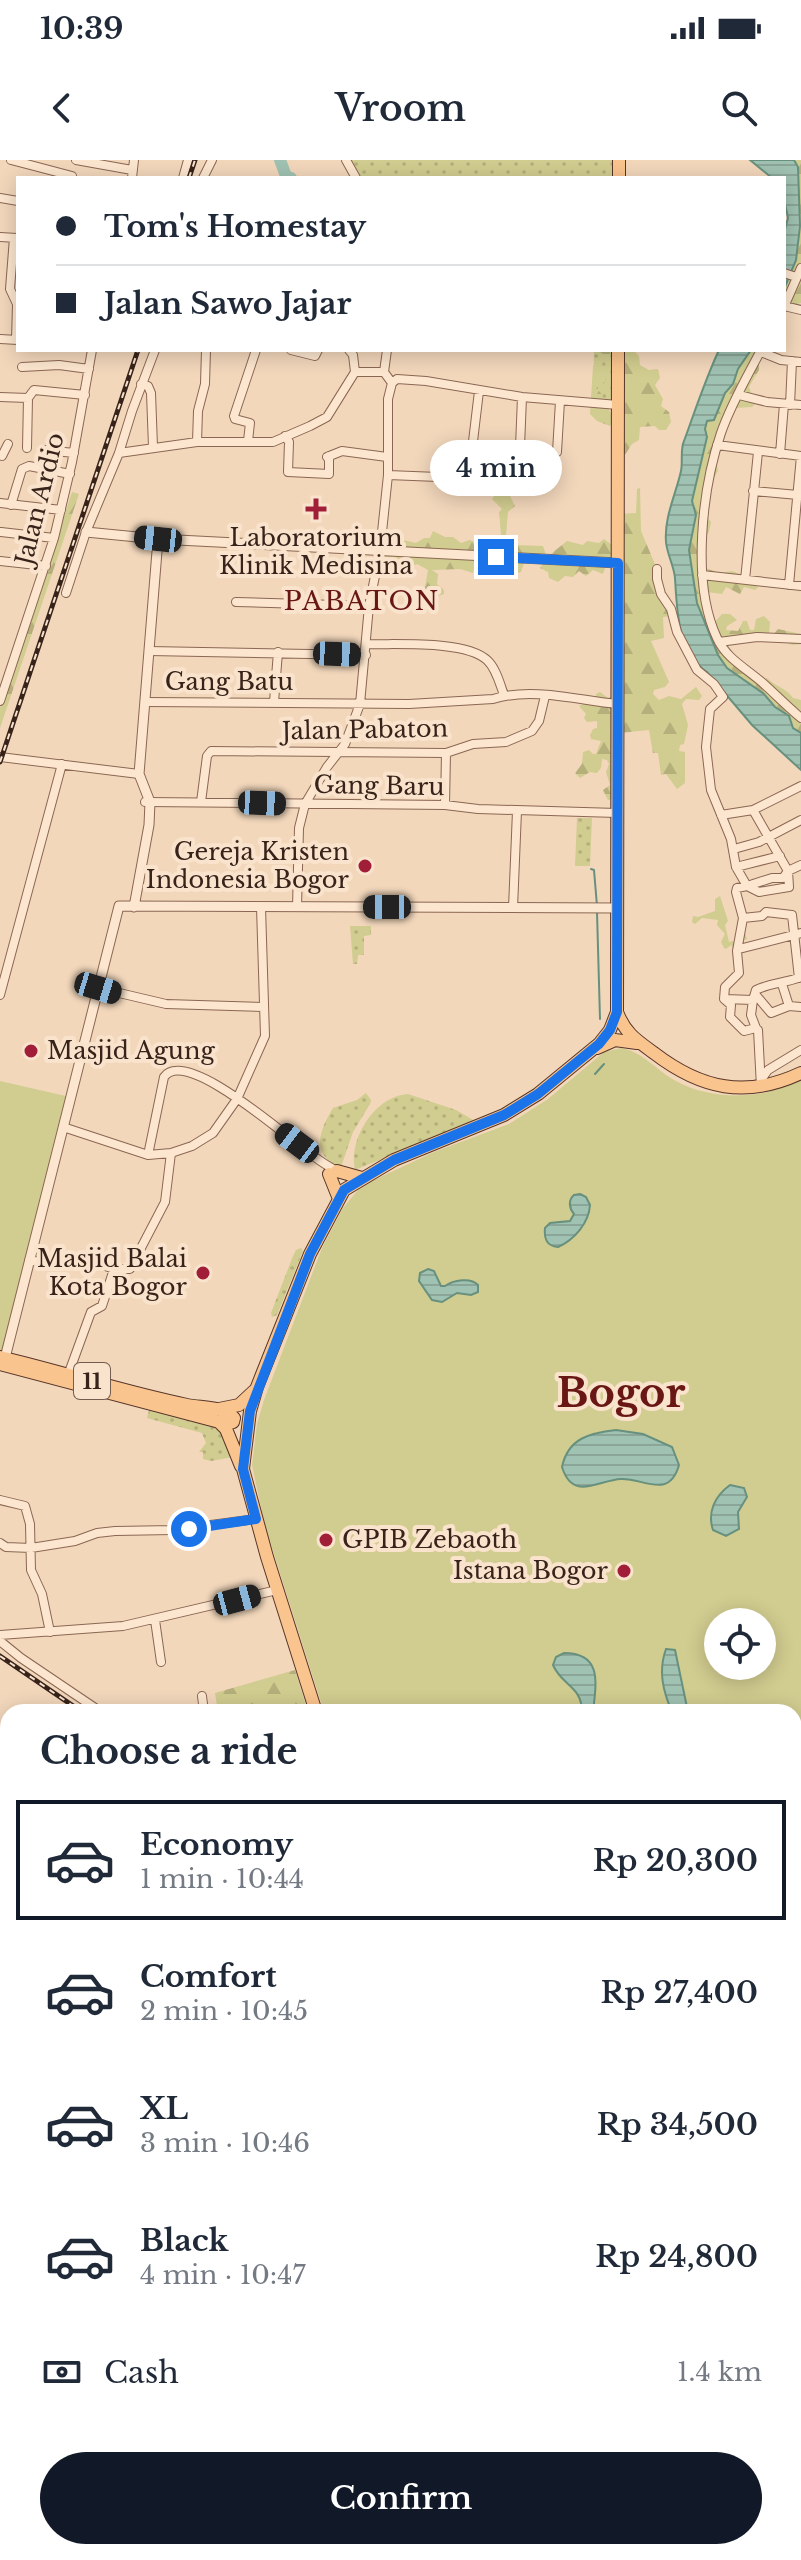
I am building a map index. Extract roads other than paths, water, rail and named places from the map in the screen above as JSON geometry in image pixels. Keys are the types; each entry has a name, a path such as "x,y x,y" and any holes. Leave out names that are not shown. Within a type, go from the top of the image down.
{"main road":[{"path":"618,352 617,1012 623,1028 640,1044 702,1082 719,1086 761,1083 801,1073"},
{"path":"243,1469 250,1411 257,1387 310,1254 350,1187 394,1160 504,1115 554,1083 605,1038 617,1012"},
{"path":"591,1050 615,1040 640,1044"},
{"path":"333,1172 350,1187"},
{"path":"333,1172 350,1187"},
{"name":"11","path":"2,1360 217,1415"},
{"name":"11","path":"2,1360 217,1415"},
{"path":"257,1387 239,1405 217,1415 243,1469 313,1704"}],"street":[{"path":"11,160 68,176"},
{"path":"76,160 133,169"},
{"path":"0,237 16,238 11,291 16,302"},
{"path":"786,299 793,273"},
{"path":"0,290 11,291"},
{"name":"Jalan Ardio","path":"0,701 54,538 70,474 92,352"},
{"path":"66,593 154,352"},
{"path":"197,442 206,352"},
{"path":"248,441 250,423 234,416 255,352"},
{"path":"299,352 315,356 317,352"},
{"path":"119,453 197,442 273,442 327,417 355,372 351,352"},
{"path":"387,352 384,372 392,383"},
{"path":"760,352 717,445 704,511 702,575 712,625 719,642 732,659 801,718"},
{"path":"763,352 773,358 797,362 780,454"},
{"path":"22,367 59,365 89,369"},
{"path":"355,372 384,372"},
{"path":"297,907 299,828 305,804 314,786 345,744 360,704 369,606 380,551 388,475 388,399 392,383 397,379 426,381 522,397 618,405"},
{"path":"141,384 148,386 151,393 153,447"},
{"path":"0,397 23,398 34,390 85,395"},
{"path":"388,475 463,478 469,475 479,391"},
{"path":"739,395 801,405"},
{"path":"522,397 520,447 525,452 557,452 560,401"},
{"path":"23,398 29,466"},
{"path":"285,436 289,442 288,472 329,474 328,457 342,451 387,457"},
{"path":"2,456 8,444"},
{"path":"717,445 801,456 798,527 789,585"},
{"path":"45,450 74,453"},
{"path":"745,580 758,452"},
{"path":"11,505 20,470 29,466 70,474"},
{"path":"753,491 798,495"},
{"path":"0,503 61,510"},
{"path":"1,532 54,538"},
{"path":"86,532 158,539 618,563"},
{"path":"134,907 149,825 147,800 139,774 158,539"},
{"path":"0,561 46,566"},
{"path":"657,569 661,594 671,609 677,632 697,670 714,684 723,697 710,709 712,714 706,732 707,766 711,790 734,849 736,867 747,886 759,892 789,887 788,871 753,810"},
{"path":"702,575 801,586"},
{"path":"236,602 369,606"},
{"path":"719,642 757,637 801,639"},
{"path":"367,644 465,650 487,660 504,695"},
{"path":"149,651 366,655"},
{"path":"274,702 278,652"},
{"name":"Gang Batu","path":"145,702 371,704 493,699 521,693 617,704"},
{"name":"Jalan Pabaton","path":"201,802 207,756 211,751 446,753 473,744 506,742 532,731 539,721 545,696"},
{"path":"793,711 801,703"},
{"path":"445,805 446,753"},
{"path":"0,757 139,774"},
{"path":"0,995 62,764"},
{"path":"721,815 753,810 801,786"},
{"name":"Gang Baru","path":"147,800 445,805 517,811 617,813"},
{"path":"513,908 517,811"},
{"path":"734,849 769,838 801,820"},
{"path":"736,867 780,856"},
{"path":"724,999 725,987 738,976 737,951 743,918 737,888 783,878 788,871 801,865"},
{"path":"759,892 766,912"},
{"path":"2,1360 119,906 617,908"},
{"path":"63,1127 148,1155 171,1153 213,1133 237,1099 263,1041 266,1020 261,907"},
{"path":"743,918 762,916 766,912 792,915 798,934 800,978 761,987 754,997 751,1015 759,1031 761,1083"},
{"path":"739,949 798,934"},
{"path":"782,984 789,1006"},
{"path":"98,988 166,1004 264,1007"},
{"path":"724,999 754,997 771,1013 789,1006 801,1007"},
{"path":"724,999 731,1005 730,1017 738,1028 744,1031 756,1028"},
{"path":"761,1083 768,1070 801,1050"},
{"path":"148,1155 160,1090 168,1071 190,1072 218,1085 333,1172"},
{"path":"29,1261 97,1263 114,1269 130,1269 165,1202 171,1153"},
{"path":"68,1375 91,1312 102,1306 114,1269"},
{"path":"0,1500 25,1506 30,1524 31,1570 42,1594 50,1632"},
{"path":"0,1543 7,1547 31,1548 75,1541 97,1533 173,1530 256,1519"},
{"path":"0,1638 100,1629 155,1620 277,1590"},
{"path":"155,1620 161,1662"},
{"path":"0,1638 21,1658 89,1704"},
{"path":"202,1696 203,1704"}],"waterway":[{"path":"280,160 286,176"},
{"path":"591,869 594,870 597,906"},
{"path":"597,912 600,1019"},
{"path":"595,1074 604,1064"}],"railway":[{"path":"190,176 195,160"},
{"path":"0,762 137,352"},
{"path":"0,1656 70,1704"}],"place":[{"name":"Laboratorium Klinik Medisina","path":"316,509"},
{"name":"Gereja Kristen Indonesia Bogor","path":"365,866"},
{"name":"Masjid Agung","path":"31,1051"},
{"name":"Masjid Balai Kota Bogor","path":"203,1273"},
{"name":"GPIB Zebaoth","path":"326,1540"},
{"name":"Istana Bogor","path":"624,1571"}],"district":[{"name":"PABATON","path":"362,601"},
{"name":"Bogor","path":"621,1393"}]}
